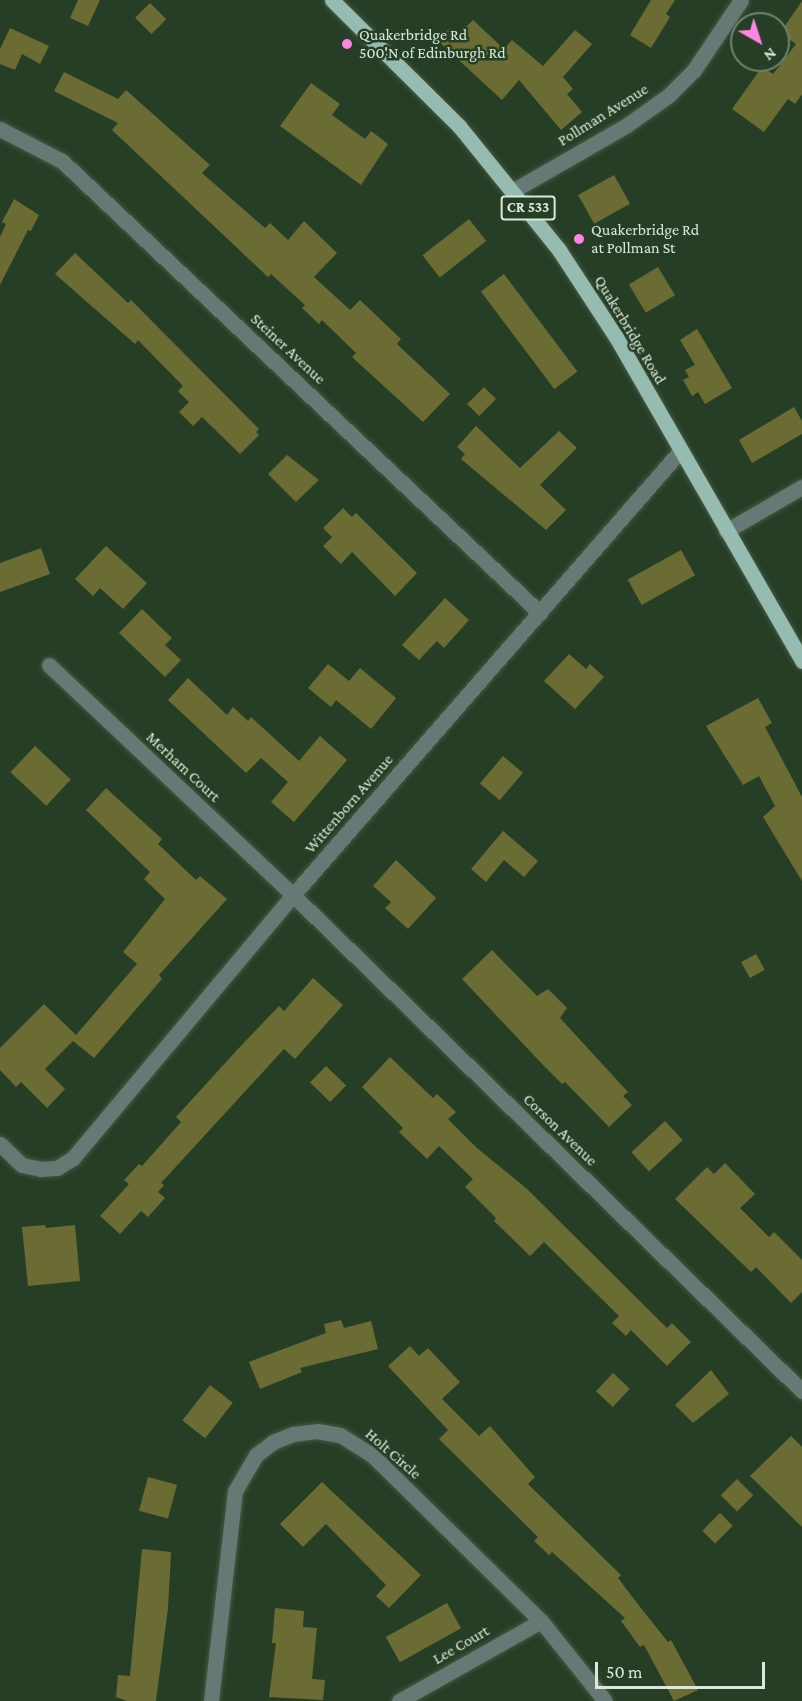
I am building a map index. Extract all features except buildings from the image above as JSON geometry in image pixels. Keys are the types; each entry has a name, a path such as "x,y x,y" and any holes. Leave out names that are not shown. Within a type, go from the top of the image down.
{"main road":[{"name":"Quakerbridge Road","path":"332,0 405,69 514,190 559,250 616,337 802,661"}],"street":[{"name":"Pollman Avenue","path":"514,190 627,125 669,95 694,70 741,0"},
{"name":"Steiner Avenue","path":"0,129 62,161 540,613"},
{"name":"Wittenborn Avenue","path":"0,1144 22,1165 41,1169 57,1168 73,1158 293,895 680,451"},
{"path":"726,531 802,487"},
{"name":"Merham Court","path":"49,665 293,895"},
{"name":"Corson Avenue","path":"293,895 802,1391"},
{"name":"Holt Circle","path":"211,1701 235,1491 256,1455 293,1434 328,1433 361,1446 541,1621 604,1701"},
{"name":"Lee Court","path":"399,1701 541,1621"}],"place":[{"name":"Quakerbridge Rd 500'N of Edinburgh Rd","path":"347,44"},
{"name":"Quakerbridge Rd at Pollman St","path":"579,239"}]}
